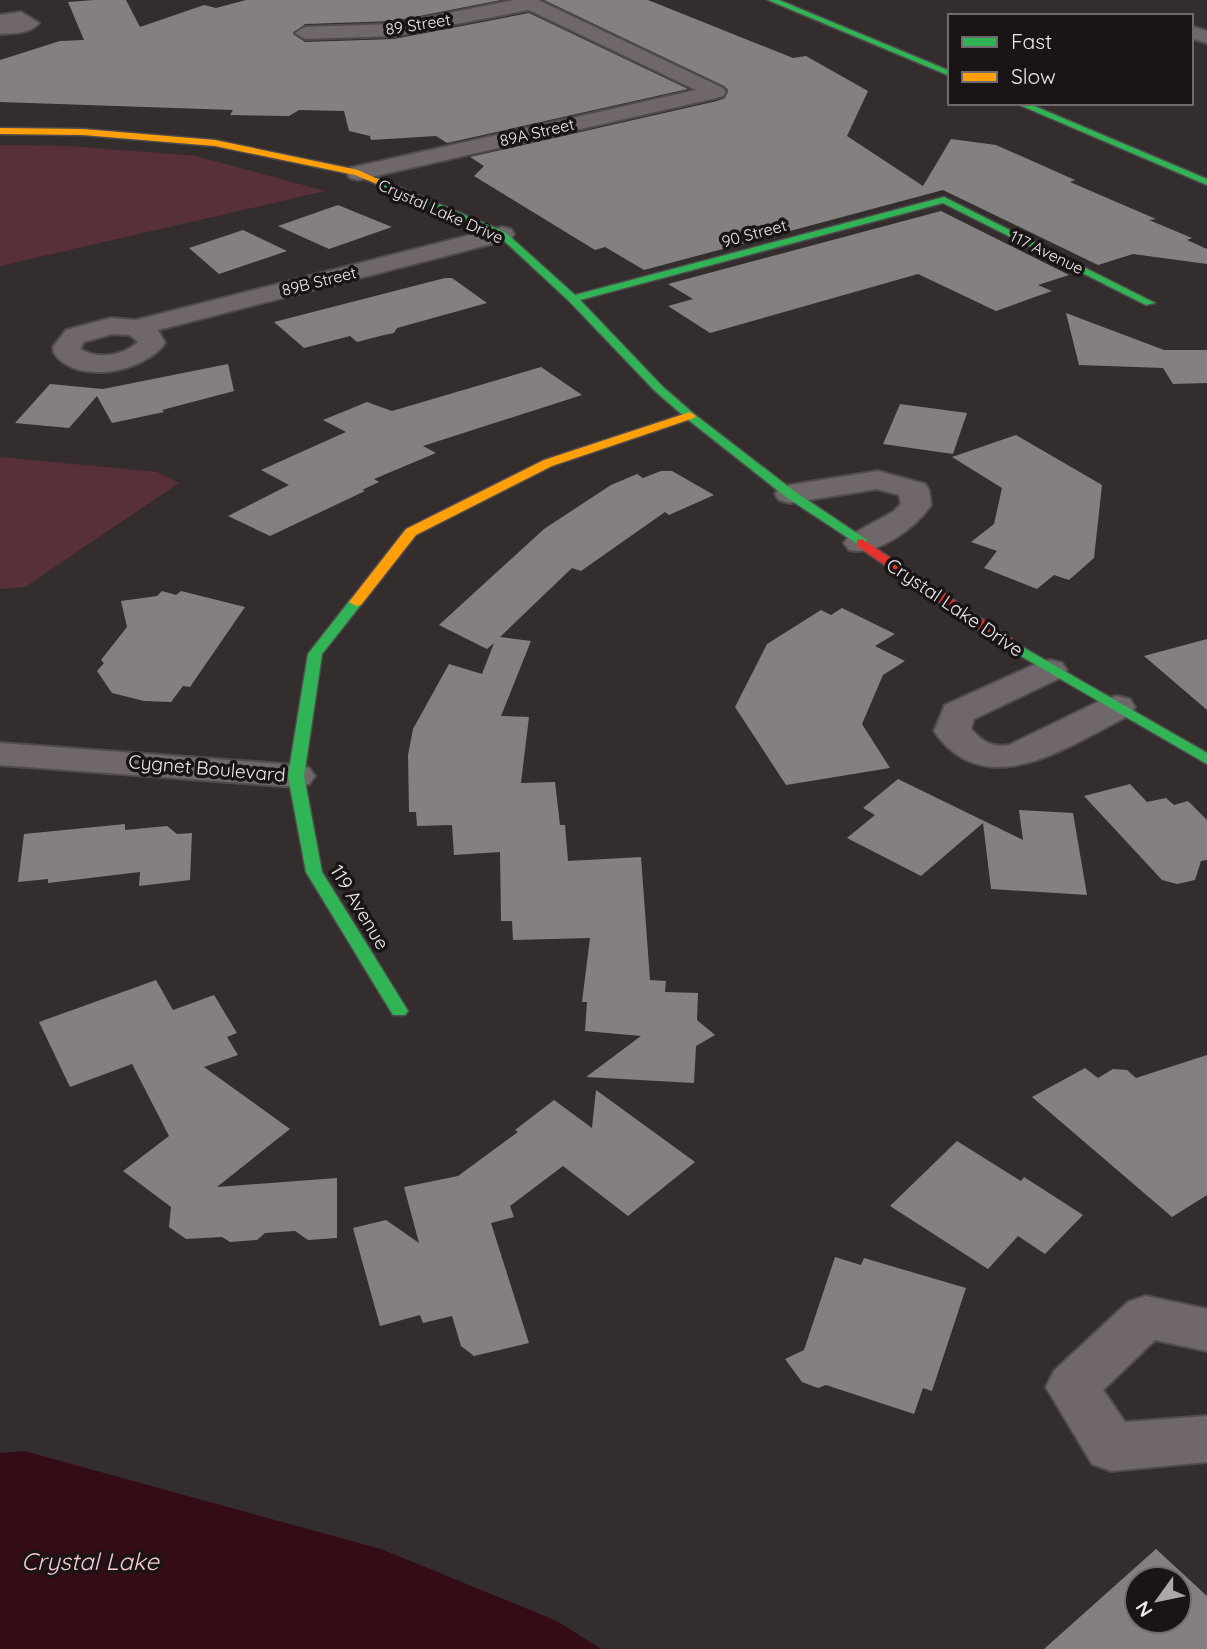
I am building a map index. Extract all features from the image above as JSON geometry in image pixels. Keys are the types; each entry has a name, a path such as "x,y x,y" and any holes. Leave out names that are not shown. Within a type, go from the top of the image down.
{"street":[{"path":"772,0 948,73"},
{"name":"89 Street","path":"305,33 394,30 527,2"},
{"name":"89A Street","path":"358,173 716,92 527,2"},
{"path":"1024,105 1207,182"},
{"name":"Crystal Lake Drive","path":"0,131 83,132 215,143 358,173 502,234 573,299 659,389 790,494 1050,670 1207,759"},
{"name":"90 Street","path":"573,299 944,200"},
{"name":"117 Avenue","path":"944,200 1150,303"},
{"name":"89B Street","path":"136,328 502,234"},
{"name":"Cygnet Boulevard","path":"0,754 296,776 315,654 411,532 548,463 690,416"},
{"name":"Crystal Lake Drive","path":"790,494 878,480 914,490 916,505 904,519 860,543"},
{"name":"Crystal Lake Drive","path":"1050,670 958,713 952,731 963,745 982,756 1004,758 1025,753 1116,707"},
{"name":"119 Avenue","path":"296,776 314,872 399,1012"},
{"path":"1207,1330 1146,1317 1072,1387 1111,1447 1207,1439"}],"shaded area":[{"path":"0,145 70,146 196,156 325,191 0,266"},
{"path":"0,457 157,472 179,483 25,587 0,589"}],"water":[{"name":"Crystal Lake","path":"24,1451 381,1549 557,1621 601,1649 0,1649 0,1453"}],"building":[{"path":"126,0 140,27 204,5 216,8 246,0 501,0 394,21 305,24 293,34 305,42 394,39 529,13 688,89 447,143 436,136 371,140 370,136 349,131 344,111 299,110 289,116 230,115 233,110 0,102 0,60 60,41 84,40 68,2"},
{"path":"544,0 648,0 793,58 806,56 868,91 847,136 923,186 951,139 996,145 1075,180 1070,182 1156,219 1149,220 1192,238 1187,240 1207,249 1207,264 1133,254 1098,265 943,190 644,270 605,247 595,250 474,176 484,166 470,157 717,101 725,98 728,90"},
{"path":"338,205 392,227 329,249 278,226"},
{"path":"941,211 1069,275 1038,285 1052,291 996,311 918,274 710,333 668,306 693,299 668,284"},
{"path":"243,230 287,251 219,274 189,248"},
{"path":"452,278 487,303 397,328 394,333 357,342 350,336 304,348 274,322"},
{"path":"1066,313 1164,350 1207,350 1207,383 1173,384 1163,368 1079,365"},
{"path":"228,364 234,391 162,410 164,412 112,423 97,396 69,428 15,423 50,384 103,389"},
{"path":"541,367 582,395 423,446 436,453 374,479 379,482 362,490 365,491 270,536 228,516 289,485 261,470 346,432 323,420 367,402 392,411"},
{"path":"900,404 967,413 953,454 883,444"},
{"path":"1016,435 1102,485 1094,558 1069,580 1054,575 1037,589 984,568 997,551 971,542 994,524 1002,488 952,457"},
{"path":"661,471 672,471 714,495 669,515 665,512 581,571 572,568 500,637 531,641 501,716 529,717 521,783 555,782 560,825 565,825 568,861 641,857 650,980 666,981 665,992 698,993 697,1020 715,1035 696,1046 694,1083 586,1077 641,1036 585,1031 587,1002 582,1002 590,938 513,940 512,921 501,921 500,852 454,855 452,825 417,826 416,812 409,812 408,755 413,729 449,664 482,674 494,643 487,649 439,625 544,529 611,485 637,474 643,478"},
{"path":"162,591 176,595 181,591 245,607 190,687 183,686 171,702 144,701 112,693 97,671 104,663 101,660 127,627 121,601 157,596"},
{"path":"842,608 895,634 875,646 905,661 883,675 862,724 890,768 786,785 735,707 767,644 821,610 831,615"},
{"path":"1207,639 1207,710 1144,656"},
{"path":"898,779 1023,840 1019,810 1073,813 1087,895 991,889 983,823 921,876 847,838 875,815 863,808"},
{"path":"1130,784 1147,802 1166,798 1174,805 1188,801 1207,820 1207,860 1201,861 1195,880 1177,884 1162,880 1084,796"},
{"path":"125,824 125,830 167,826 177,834 192,833 190,880 139,886 140,872 48,883 48,879 18,882 24,834"},
{"path":"156,980 173,1010 214,995 237,1033 227,1037 238,1055 204,1067 290,1129 217,1187 337,1178 337,1238 308,1240 295,1231 265,1233 257,1240 230,1242 222,1237 186,1239 169,1227 171,1207 123,1171 169,1136 132,1064 70,1087 39,1022"},
{"path":"1207,1055 1207,1195 1172,1217 1032,1097 1085,1068 1098,1078 1113,1069 1127,1070 1136,1078"},
{"path":"596,1090 695,1162 628,1216 563,1166 510,1206 514,1217 491,1223 529,1343 474,1356 461,1346 452,1316 423,1323 420,1315 380,1326 353,1228 386,1220 419,1243 404,1187 458,1176 518,1132 515,1130 554,1100 592,1128"},
{"path":"957,1141 1021,1181 1024,1177 1083,1215 1045,1254 1018,1236 988,1269 890,1206"},
{"path":"835,1257 861,1265 864,1258 966,1288 932,1391 923,1388 914,1414 826,1385 818,1388 802,1382 785,1359 804,1350"},
{"path":"1156,1549 1173,1565 1138,1565"},
{"path":"1123,1578 1123,1635 1193,1635 1193,1583 1207,1596 1207,1649 1044,1649"}],"traffic: fast":[{"path":"772,0 948,73"},
{"path":"1024,105 1207,182"},
{"path":"377,181 502,234 573,299 659,389 690,416 790,494 862,543"},
{"path":"573,299 944,200 1150,303"},
{"path":"356,602 315,654 296,776 314,872 399,1011"},
{"path":"1007,642 1207,759"}],"traffic: slow":[{"path":"0,131 83,132 215,143 358,173 377,181"},
{"path":"356,602 411,532 548,463 690,416"}],"traffic: jam":[{"path":"862,543 1007,642"}]}
